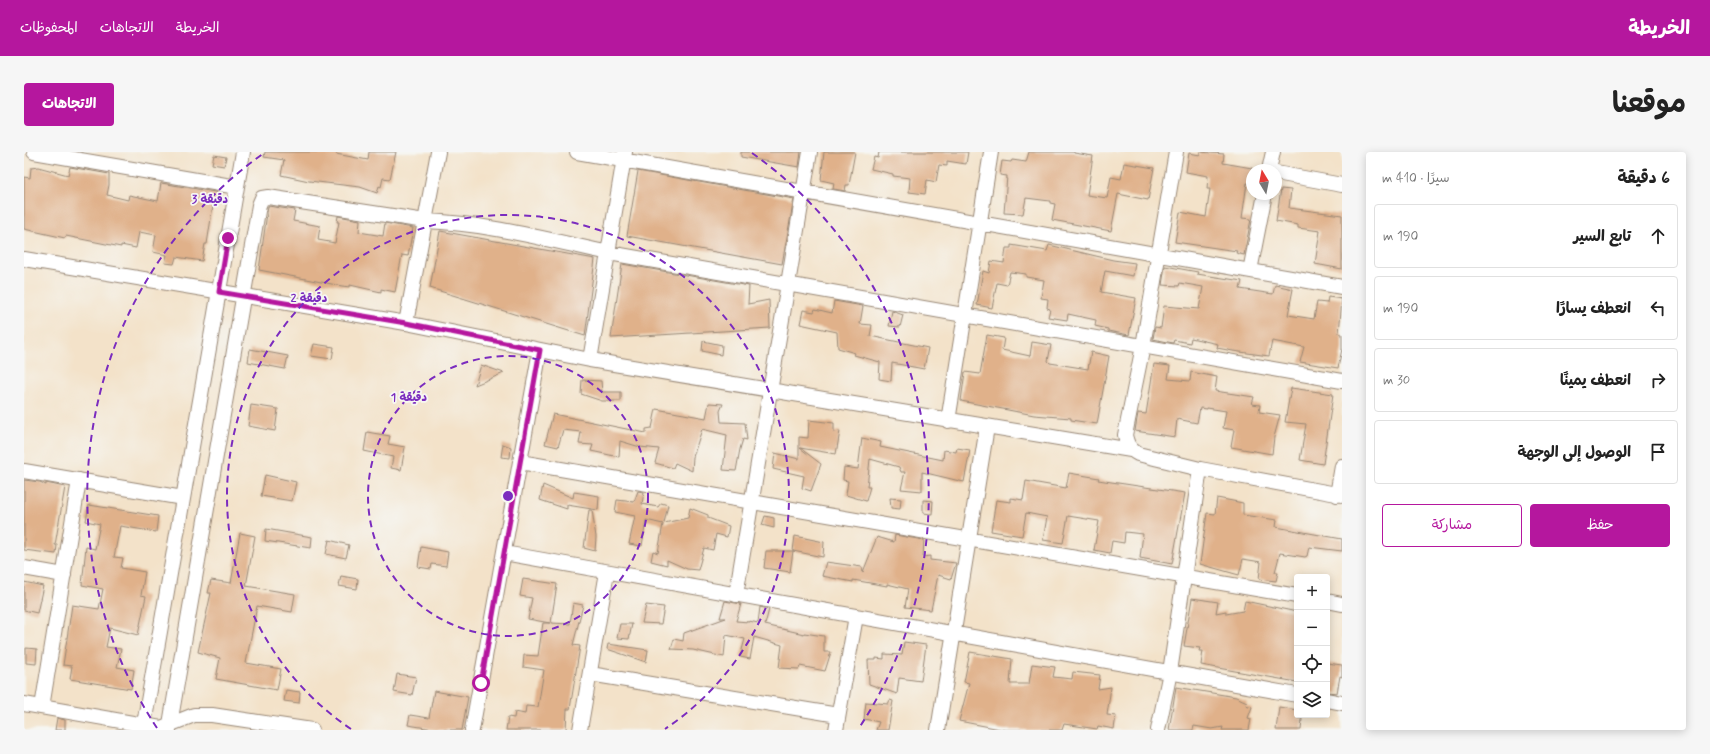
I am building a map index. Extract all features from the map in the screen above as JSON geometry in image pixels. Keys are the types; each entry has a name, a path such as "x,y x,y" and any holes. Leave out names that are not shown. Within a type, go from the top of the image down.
{"street":[{"path":"34,152 237,187"},
{"path":"144,728 243,152"},
{"path":"406,323 438,152"},
{"path":"577,152 624,156 804,192 1342,287"},
{"path":"736,595 810,152"},
{"path":"948,421 991,152"},
{"path":"1131,450 1127,444 1125,434 1143,346 1176,152"},
{"path":"1271,164 1273,152"},
{"path":"590,360 624,156"},
{"path":"1282,174 1342,185"},
{"path":"169,728 229,374 245,296 259,205 262,198 268,197 425,221 458,223 535,237 609,253 1342,381"},
{"path":"1250,271 1264,200"},
{"path":"24,259 406,323 590,360 948,421 1131,450 1138,454 1166,462 1340,495 1342,466"},
{"path":"472,730 540,350"},
{"path":"938,730 987,427"},
{"path":"520,462 1294,595"},
{"path":"1158,730 1170,672 1200,469"},
{"path":"24,471 183,498"},
{"path":"42,707 79,480"},
{"path":"504,553 1294,694"},
{"path":"24,568 64,575"},
{"path":"580,730 607,572"},
{"path":"1330,602 1342,604"},
{"path":"836,730 856,616"},
{"path":"590,674 838,715"},
{"path":"1330,701 1342,703"},
{"path":"24,704 144,728 169,728 179,721 194,715 212,715 312,730"}],"building":[{"path":"265,152 336,152 336,154 368,160 369,152 396,152 390,179 383,178 381,187 379,186 377,193 360,187 309,181 281,175 284,160 264,157"},
{"path":"741,152 801,152 799,167 741,157"},
{"path":"824,152 855,152 849,185 846,185 845,191 833,189 834,183 821,180"},
{"path":"879,152 968,152 966,164 947,161 947,166 939,165 936,182 927,180 925,194 909,192 910,178 893,176 893,174 871,169 874,157 878,158"},
{"path":"1029,152 1074,152 1093,156 1087,195 1107,198 1111,177 1121,179 1124,163 1154,168 1148,200 1118,194 1111,231 1052,220 1055,204 1050,203 1050,201 1026,198 1023,214 1004,213 1007,176 1000,175 1002,161 1011,162 1012,160 1026,162"},
{"path":"1200,152 1224,154 1223,163 1246,167 1246,190 1242,218 1251,219 1244,255 1236,253 1237,251 1175,242 1180,212 1206,217 1210,189 1207,189 1208,176 1186,172 1189,153 1200,155"},
{"path":"214,155 226,157 224,166 212,164"},
{"path":"38,167 68,175 70,167 109,174 107,195 128,200 129,195 158,201 161,183 221,193 220,200 214,199 207,244 205,244 202,261 176,257 174,264 165,263 167,255 153,252 156,235 139,232 136,248 121,245 121,247 66,236 65,238 24,229 24,177 30,178 31,168"},
{"path":"638,171 794,199 782,264 627,236"},
{"path":"1282,189 1291,190 1289,208 1342,215 1342,269 1315,264 1320,231 1298,228 1298,225 1276,221 1279,200 1282,200"},
{"path":"268,206 295,210 293,221 320,226 318,240 335,243 339,222 337,222 338,216 360,220 359,232 383,236 385,223 413,228 408,256 402,255 395,292 381,289 381,292 350,285 350,287 342,286 259,270"},
{"path":"440,231 595,259 585,336 430,288"},
{"path":"1011,245 1047,251 1049,245 1113,260 1135,263 1133,276 1105,271 1101,292 1136,298 1129,335 1108,331 1108,329 1095,326 1096,320 1068,314 1067,320 1048,317 1050,309 1047,308 1048,299 1041,298 1044,280 1026,277 1026,274 1010,272 1007,285 997,283 992,308 977,305 983,271 989,273 991,261 1004,263 1006,248 1011,248"},
{"path":"622,264 749,286 748,304 769,300 770,328 611,338"},
{"path":"1165,266 1198,272 1197,274 1242,281 1240,289 1273,294 1275,285 1293,289 1288,315 1314,319 1317,302 1327,303 1328,297 1342,299 1339,333 1342,334 1342,349 1338,368 1300,362 1304,347 1272,341 1269,356 1217,348 1218,344 1191,338 1190,343 1174,340 1173,343 1153,339 1155,327 1161,328 1164,306 1199,309 1203,287 1180,283 1179,286 1162,285"},
{"path":"834,301 863,306 860,324 872,325 870,336 928,348 924,369 892,363 891,381 879,379 880,362 854,355 855,353 838,348 837,332 800,324 803,310 814,312 815,309 832,313"},
{"path":"892,311 903,315 900,327 889,326"},
{"path":"987,335 1004,338 1002,350 1030,356 1032,342 1051,345 1048,361 1050,363 1088,369 1091,352 1109,356 1097,424 1071,420 1071,418 1034,415 961,401 965,372 980,374"},
{"path":"703,341 722,345 721,355 702,351"},
{"path":"314,344 334,347 332,359 311,356"},
{"path":"250,349 288,356 285,369 248,362"},
{"path":"1154,364 1170,366 1168,379 1190,381 1191,372 1217,377 1215,391 1254,397 1252,404 1260,405 1259,412 1280,415 1274,437 1272,454 1231,447 1234,430 1223,428 1226,411 1200,408 1197,423 1177,419 1175,437 1135,431 1138,413 1146,414"},
{"path":"481,365 504,373 475,385"},
{"path":"582,380 601,381 602,392 621,392 621,401 602,401 581,394"},
{"path":"1291,388 1333,394 1323,464 1300,460 1306,424 1285,422"},
{"path":"709,403 723,404 720,411 721,422 745,423 747,440 743,439 736,471 723,470 727,435 702,429 693,457 692,471 675,463 673,468 655,463 659,449 640,447 620,441 619,457 591,451 593,445 579,444 581,432 563,430 558,447 545,444 553,414 646,433 646,429 652,428 656,409 706,418"},
{"path":"251,405 278,409 275,431 248,426"},
{"path":"809,420 834,423 834,432 840,431 836,454 800,448 821,464 811,491 802,488 804,476 773,469 775,453 799,459 799,437 808,438"},
{"path":"367,432 390,436 388,444 405,447 401,470 391,468 393,457 364,451"},
{"path":"862,438 881,442 880,447 943,460 944,450 956,452 957,448 970,450 964,482 922,472 922,491 901,489 905,472 901,472 899,467 870,459 867,487 870,487 866,501 846,495 848,481 843,480 844,467 858,469"},
{"path":"503,444 511,447 510,458 501,457"},
{"path":"1069,473 1099,478 1098,480 1185,493 1172,564 1140,558 1143,534 1125,532 1124,543 1112,541 1110,553 1094,550 1099,521 1068,516 1063,543 1043,540 1047,517 1026,513 1022,536 991,531 996,500 1011,502 1011,498 1023,500 1026,481 1066,488"},
{"path":"265,475 296,482 292,501 261,496"},
{"path":"24,480 40,482 46,485 46,483 65,487 55,545 57,545 56,554 24,550"},
{"path":"543,485 573,498 574,492 599,496 598,510 567,505 567,509 540,500"},
{"path":"638,491 644,492 642,504 658,507 661,503 668,505 664,523 688,518 690,508 708,515 708,518 729,526 727,537 716,534 713,550 704,548 698,570 687,569 667,560 667,565 651,561 653,551 658,553 663,524 646,520 642,546 629,544 635,516 615,512 617,500 634,502"},
{"path":"890,498 901,499 900,509 891,508"},
{"path":"1217,498 1243,503 1243,515 1277,520 1276,527 1342,539 1342,551 1309,547 1307,556 1305,557 1280,553 1275,572 1278,572 1276,581 1259,579 1261,562 1243,559 1239,575 1200,564 1207,513 1215,514"},
{"path":"923,500 933,501 932,514 923,513"},
{"path":"89,505 158,516 156,532 120,526 114,557 123,558 121,568 145,572 141,595 146,596 138,635 110,628 106,647 121,649 117,667 134,670 131,689 70,679 72,666 63,665 72,605 99,609 103,589 82,585 86,547 95,549 100,524 86,521"},
{"path":"589,510 592,510 596,537 595,551 584,548"},
{"path":"765,516 774,518 774,528 762,525"},
{"path":"266,529 312,537 311,548 265,541"},
{"path":"240,533 255,536 246,586 295,594 292,612 257,606 246,663 281,669 277,690 216,679 220,658 198,652 211,593 208,593 211,580 231,583"},
{"path":"895,535 924,540 923,557 930,556 930,560 956,563 951,579 938,575 931,610 905,607 908,589 887,584 887,586 853,580 853,582 822,576 826,562 862,567 863,572 877,537 894,542"},
{"path":"795,536 824,542 823,557 793,551"},
{"path":"329,540 349,545 346,558 326,554"},
{"path":"421,547 448,552 446,566 432,564 431,569 418,567"},
{"path":"766,551 793,551 790,572 764,568"},
{"path":"341,576 358,579 357,589 339,586"},
{"path":"523,579 557,584 551,623 570,624 573,603 583,605 573,645 580,646 570,709 567,709 566,730 506,730 508,717 514,718 515,712 525,714 526,706 538,707 544,670 523,667 524,655 538,656 543,623 550,623 528,619 532,598 520,596"},
{"path":"24,582 43,586 37,613 24,610"},
{"path":"1192,598 1218,602 1216,613 1226,611 1226,614 1243,611 1245,601 1294,611 1294,681 1201,665 1203,651 1199,651 1200,648 1184,646"},
{"path":"725,601 741,604 736,621 758,623 760,607 769,609 765,625 804,634 824,636 824,652 831,652 825,671 800,666 799,669 779,668 782,645 754,637 750,659 740,657 745,639 726,635 724,657 693,650 671,649 674,639 683,641 684,633 726,618 720,618"},
{"path":"646,605 664,607 661,624 642,623"},
{"path":"620,624 632,624 629,639 617,638"},
{"path":"904,642 926,645 921,681 899,678 897,694 869,684 868,660 876,660 876,658 884,659 884,654 902,655"},
{"path":"608,644 648,650 646,662 607,649"},
{"path":"26,648 37,649 36,664 26,663"},
{"path":"970,652 1012,659 1010,684 1029,684 1032,664 1055,667 1053,677 1072,679 1073,672 1100,675 1098,689 1111,687 1107,715 1116,716 1114,729 1098,726 1097,729 1064,724 1062,730 1005,730 959,721 969,683 964,682"},
{"path":"1330,663 1342,665 1342,677 1340,676 1337,693 1330,692"},
{"path":"397,674 416,677 412,695 394,692"},
{"path":"1176,687 1236,697 1247,702 1246,705 1252,707 1248,718 1251,719 1249,730 1222,730 1223,727 1212,729 1194,726 1193,730 1169,730"},
{"path":"286,690 300,692 299,703 284,701"},
{"path":"434,691 468,697 462,730 439,730 408,725 410,715 429,718"},
{"path":"890,700 893,701 888,730 876,730 879,722 864,719 866,702 888,704"},
{"path":"1279,707 1294,710 1294,718 1302,719 1301,730 1276,730"},
{"path":"57,718 65,720 65,730 55,730"}],"route":[{"path":"228,238 219,292 406,323 540,350 481,683"}]}
